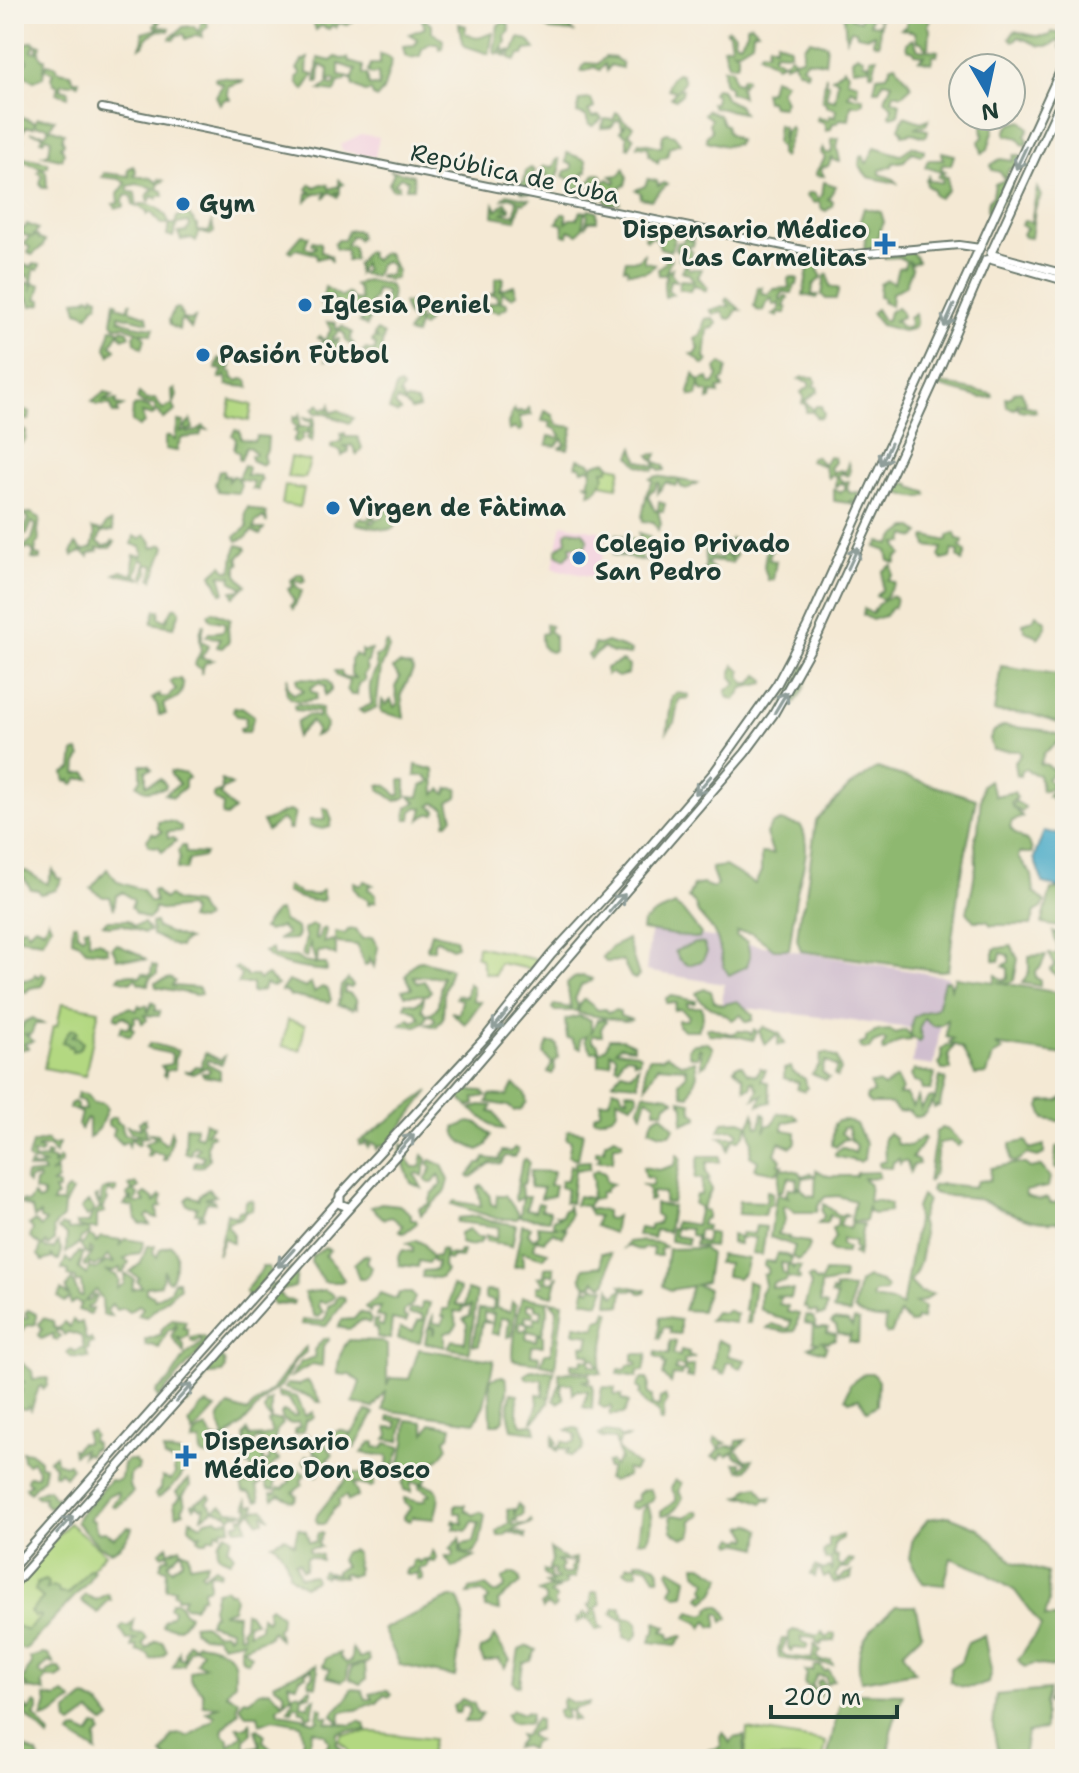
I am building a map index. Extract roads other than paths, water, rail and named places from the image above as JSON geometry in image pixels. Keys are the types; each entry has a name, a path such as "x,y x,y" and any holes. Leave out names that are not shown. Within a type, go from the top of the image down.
{"highway":[{"path":"14,1566 344,1192 485,1038 552,956 715,771 761,709 808,625 1065,61"},
{"path":"14,1584 732,771 773,715 820,630 1065,93"},
{"path":"977,249 986,247 989,256"},
{"path":"977,249 980,260 989,256"},
{"path":"920,381 923,389 931,385"},
{"path":"808,625 813,634 820,630"},
{"path":"552,956 563,954 562,964"},
{"path":"552,956 552,966 562,964"},
{"path":"344,1192 351,1193 351,1204"},
{"path":"339,1200 342,1205 351,1204"},
{"path":"121,1444 130,1444 130,1453"}],"main road":[{"name":"República de Cuba","path":"102,108 833,256 977,249"},
{"path":"989,256 1065,274"},
{"path":"989,256 1065,281"}],"water":[{"path":"1044,831 1065,836 1065,879 1059,888 1043,883 1034,858"}],"place":[{"name":"Gym","path":"183,204"},
{"name":"Dispensario Médico - Las Carmelitas","path":"885,244"},
{"name":"Iglesia Peniel","path":"305,305"},
{"name":"Pasión Fùtbol","path":"203,355"},
{"name":"Vìrgen de Fàtima","path":"333,508"},
{"name":"Colegio Privado San Pedro","path":"579,558"},
{"name":"Dispensario Médico Don Bosco","path":"186,1456"}]}
